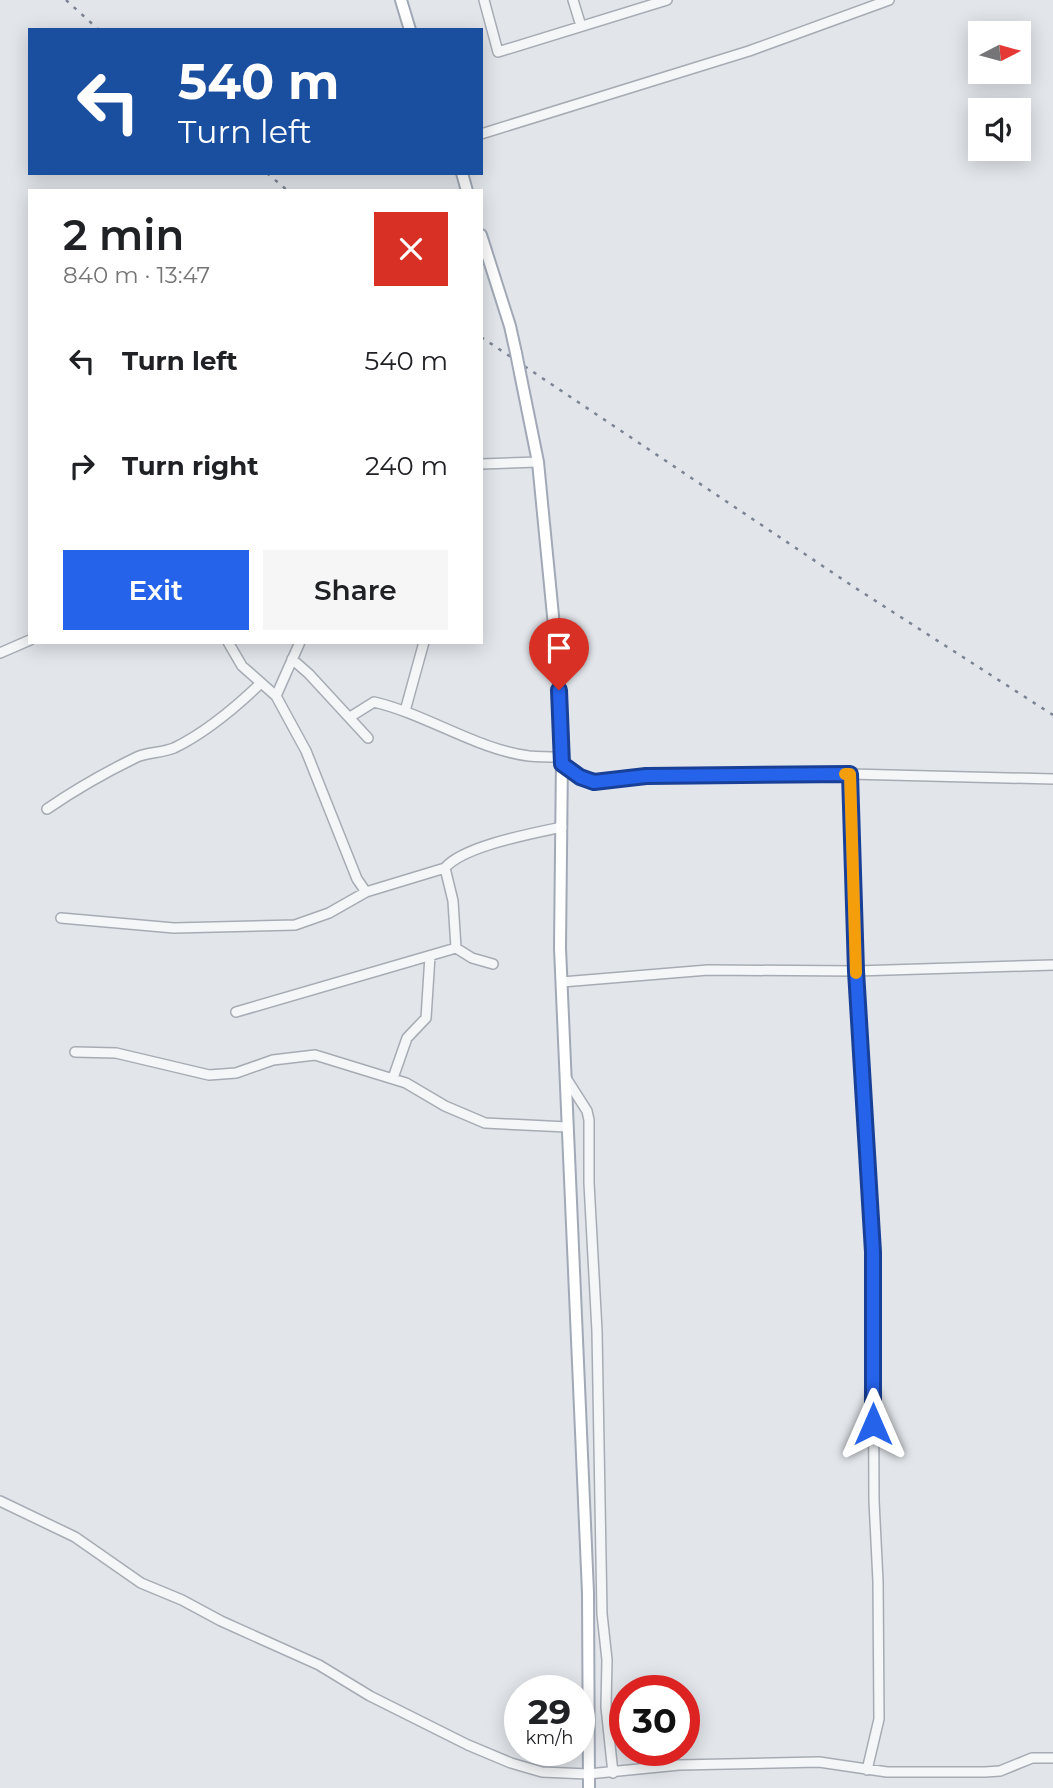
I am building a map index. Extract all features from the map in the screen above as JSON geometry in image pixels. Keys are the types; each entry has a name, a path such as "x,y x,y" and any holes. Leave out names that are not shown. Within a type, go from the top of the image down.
{"main road":[{"path":"401,0 409,28"},
{"path":"483,241 510,326 538,462 557,654 562,761 560,948 588,1593 589,1788"}],"street":[{"path":"484,0 498,52 662,1"},
{"path":"573,0 581,26"},
{"path":"483,133 749,51 888,0"},
{"path":"483,464 538,462"},
{"path":"0,653 28,641"},
{"path":"229,644 242,666 276,696 306,751 357,879 366,892"},
{"path":"276,696 299,644"},
{"path":"405,711 423,644"},
{"path":"292,659 368,738"},
{"path":"47,809 80,786 139,755 171,749 183,743 234,709 261,683"},
{"path":"350,717 374,702 405,711 491,745 527,756 562,761 580,777 594,782 646,776 850,774 1053,779"},
{"path":"850,774 856,971 873,1252 879,1719 867,1770"},
{"path":"61,918 174,928 295,925 329,914 366,892 445,868 452,860 465,855 513,838 562,827"},
{"path":"445,868 453,901 456,947"},
{"path":"236,1012 456,947"},
{"path":"456,947 472,958 493,964"},
{"path":"393,1077 407,1038 426,1018 430,956"},
{"path":"562,982 708,970 856,971 1053,965"},
{"path":"75,1052 116,1053 209,1075 236,1073 273,1060 315,1055 393,1077 445,1106 485,1123 567,1127"},
{"path":"565,1076 583,1102 589,1120 589,1183 597,1331 602,1615 607,1660 606,1707 612,1773"},
{"path":"0,1501 75,1537 141,1583 319,1665 370,1696 467,1745 542,1772 588,1774 679,1765 820,1762 867,1770 918,1774 985,1772 1000,1770 1032,1758 1053,1758"}],"railway":[{"path":"66,0 97,28"},
{"path":"269,175 286,189"},
{"path":"483,338 854,587 1053,715"}],"slow traffic":[{"path":"845,774 850,774 856,973"}],"route":[{"path":"559,690 562,764 580,777 594,782 646,776 850,774 856,971 873,1252 873,1424"}]}
